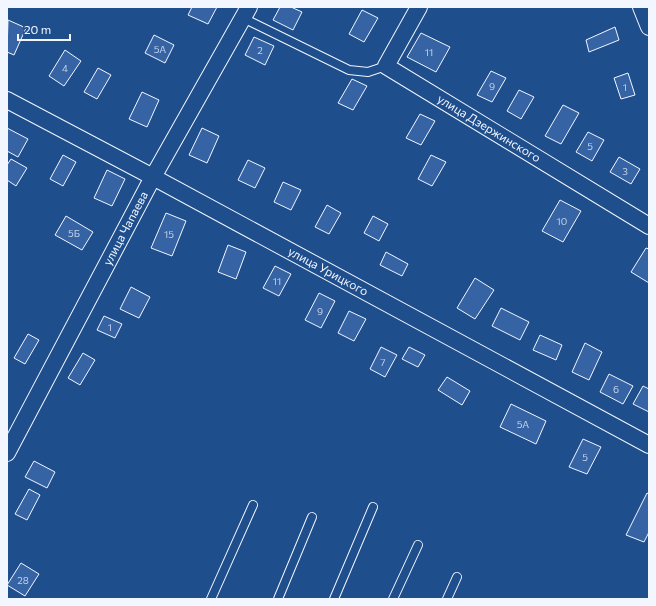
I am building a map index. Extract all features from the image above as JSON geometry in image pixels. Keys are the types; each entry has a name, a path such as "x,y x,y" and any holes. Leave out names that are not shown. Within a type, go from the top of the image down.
{"street":[{"path":"386,66 419,7"},
{"path":"640,7 649,27"},
{"name":"улица Чапаева","path":"7,453 153,177 246,13"},
{"name":"улица Дзержинского","path":"386,66 649,226"},
{"name":"улица Урицкого","path":"7,100 153,177 649,445"}],"lane":[{"path":"246,13 349,70 368,72 386,66"},
{"path":"212,599 253,505"},
{"path":"334,599 373,507"},
{"path":"278,599 312,517"},
{"path":"393,599 418,545"},
{"path":"447,599 457,577"}],"building":[{"path":"192,7 217,7 208,24 188,15"},
{"path":"280,7 291,7 302,12 293,30 273,20"},
{"path":"362,10 378,18 364,42 349,34"},
{"path":"8,20 26,28 14,55 7,52"},
{"path":"615,27 619,40 589,52 586,40"},
{"path":"421,33 450,47 436,72 407,57"},
{"path":"154,35 174,45 165,63 145,53"},
{"path":"254,37 274,46 265,65 245,55"},
{"path":"65,50 81,61 64,86 49,76"},
{"path":"98,68 111,75 97,99 84,92"},
{"path":"491,71 506,78 492,102 477,95"},
{"path":"628,73 635,95 621,99 614,78"},
{"path":"352,79 367,86 353,110 338,103"},
{"path":"519,90 534,97 521,119 507,111"},
{"path":"142,92 159,100 147,127 129,119"},
{"path":"563,105 579,113 561,144 545,136"},
{"path":"420,114 435,121 421,145 406,138"},
{"path":"7,128 28,139 18,157 7,151"},
{"path":"202,128 219,136 207,163 189,155"},
{"path":"588,132 604,140 592,161 576,152"},
{"path":"63,155 76,162 63,186 50,179"},
{"path":"431,155 446,162 432,186 418,179"},
{"path":"619,157 640,169 631,184 610,172"},
{"path":"11,159 27,168 16,186 7,180 7,165"},
{"path":"248,160 265,168 255,188 238,180"},
{"path":"107,170 125,179 112,206 94,198"},
{"path":"283,182 301,190 291,210 274,202"},
{"path":"560,200 581,211 563,242 542,231"},
{"path":"327,205 341,213 329,234 315,227"},
{"path":"166,213 186,221 172,256 151,248"},
{"path":"66,216 93,232 82,250 55,235"},
{"path":"373,216 388,224 379,241 364,233"},
{"path":"228,245 246,252 236,279 218,272"},
{"path":"646,248 649,249 649,283 631,272"},
{"path":"386,252 408,264 402,276 380,265"},
{"path":"275,266 291,274 279,296 263,288"},
{"path":"475,278 494,290 475,319 457,308"},
{"path":"131,287 150,297 139,318 120,309"},
{"path":"319,293 335,301 321,328 305,320"},
{"path":"501,308 529,322 520,340 492,326"},
{"path":"349,311 366,319 354,341 338,333"},
{"path":"104,316 122,324 115,338 97,330"},
{"path":"28,334 39,340 25,364 14,358"},
{"path":"540,335 562,345 556,360 533,350"},
{"path":"585,343 602,352 589,380 572,372"},
{"path":"381,347 397,355 385,377 370,369"},
{"path":"409,347 425,355 418,367 402,359"},
{"path":"83,353 95,360 80,385 68,378"},
{"path":"609,374 633,386 623,404 600,392"},
{"path":"447,377 470,391 462,405 438,390"},
{"path":"643,386 649,389 649,412 633,404"},
{"path":"511,404 546,421 536,444 500,427"},
{"path":"583,439 601,447 587,474 569,467"},
{"path":"34,461 55,472 47,488 25,477"},
{"path":"29,489 40,495 27,520 15,514"},
{"path":"647,493 649,494 649,532 644,542 626,535"},
{"path":"21,563 39,574 25,596 7,585"}]}
